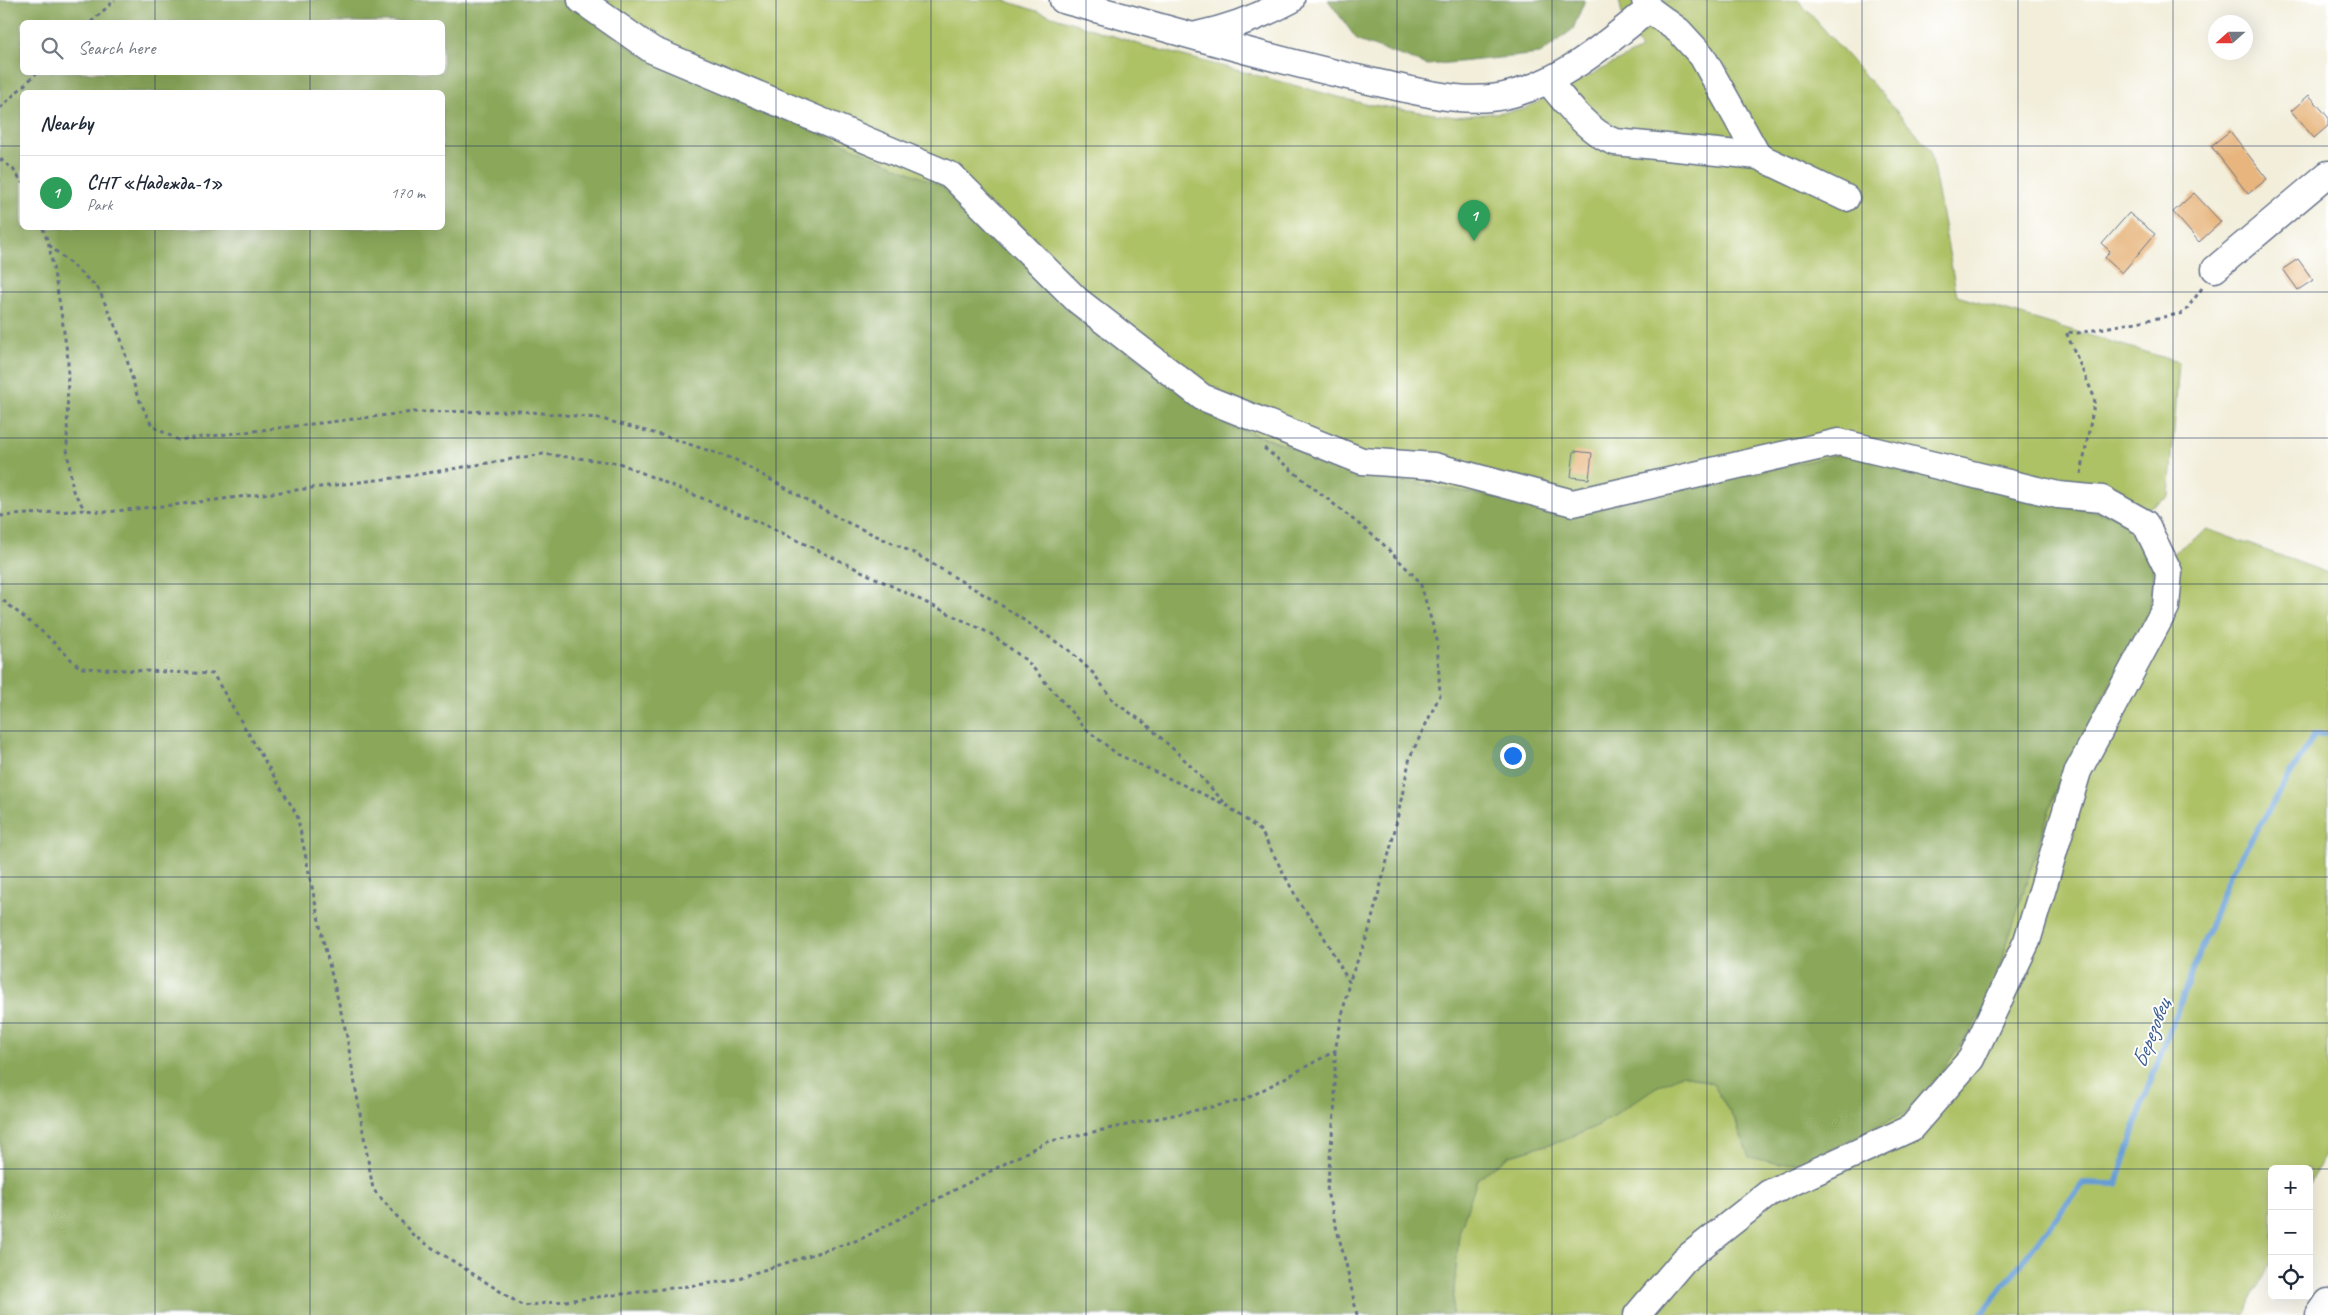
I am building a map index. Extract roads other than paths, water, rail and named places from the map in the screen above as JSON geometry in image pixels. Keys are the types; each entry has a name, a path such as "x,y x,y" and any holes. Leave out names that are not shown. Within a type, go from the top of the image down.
{"street":[{"path":"581,0 652,50 952,176 1077,300 1202,397 1362,461 1434,466 1573,503 1839,442 2058,495 2102,499 2145,523 2169,572 2166,607 2078,771 2027,941 1971,1059 1912,1128 1769,1193 1684,1260 1638,1315"},
{"path":"1063,0 1300,66 1471,100 1511,95 1549,82 1598,50 1647,4 1679,31 1702,56 1758,156"},
{"path":"1194,36 1222,30 1254,19 1292,0"},
{"path":"1549,82 1566,104 1603,138 1615,142 1758,156 1846,198"},
{"path":"2215,269 2328,174"},
{"path":"2319,1315 2328,1302"}],"waterway":[{"name":"Березовец","path":"1981,1315 2083,1183 2117,1184 2145,1095 2229,876 2315,734 2328,734"}],"place":[{"name":"СНТ «Надежда-1»","path":"1474,241"}]}
